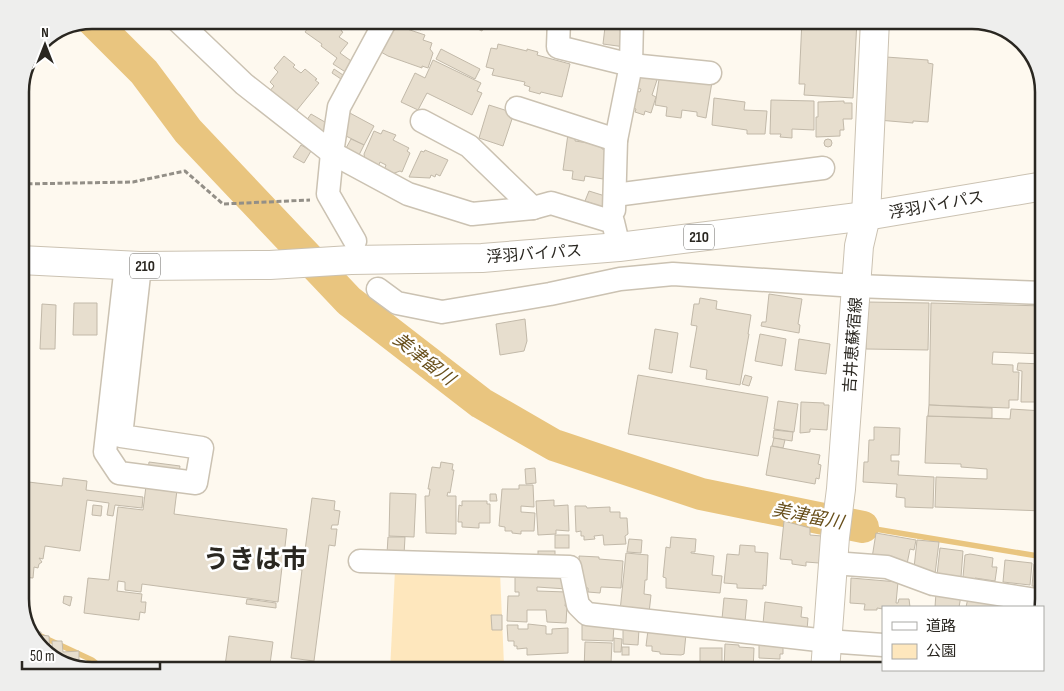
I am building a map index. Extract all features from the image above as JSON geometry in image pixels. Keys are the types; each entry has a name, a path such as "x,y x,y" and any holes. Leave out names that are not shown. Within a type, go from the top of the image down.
{"main road":[{"name":"吉井恵蘇宿線","path":"826,662 856,286 860,246 866,216 875,29"},
{"name":"浮羽バイパス","path":"29,260 133,265 270,265 353,250 482,258 616,234 866,216 1035,188"}],"street":[{"path":"186,29 244,84 332,154 408,194 472,214 533,208 551,203 616,234 616,140 631,65 632,29"},
{"path":"353,250 328,194 332,154 339,107 381,29"},
{"path":"559,29 558,47 631,65 710,73"},
{"path":"517,108 616,140"},
{"path":"422,121 469,146 533,208"},
{"path":"615,195 822,168"},
{"path":"133,265 121,436 202,448 196,483 119,473 105,452 133,265"},
{"path":"378,289 396,303 442,312 550,294 620,279 673,274 856,286 1035,293"},
{"path":"834,550 933,584 1035,600"},
{"path":"360,561 570,567 578,605 587,614 827,641 882,645"}],"path":[{"path":"29,184 133,182 185,171 222,204 315,200"}],"green space":[{"path":"395,570 500,572 504,662 390,662"}],"building":[{"path":"307,29 342,29 341,31 343,32 339,37 348,43 340,53 354,63 347,73 333,64 337,58 305,32"},
{"path":"384,29 407,29 425,35 423,40 432,43 430,49 433,53 428,68 422,66 422,68 388,56 374,48"},
{"path":"605,29 627,31 625,47 603,44"},
{"path":"802,29 857,29 853,98 804,95 805,84 799,84"},
{"path":"498,44 538,52 537,55 570,64 562,97 529,91 530,87 524,85 525,82 492,75 494,69 486,67 491,48 497,49"},
{"path":"441,49 480,69 475,79 436,59"},
{"path":"284,56 295,65 293,67 301,73 305,69 319,83 293,115 267,94 274,86 270,82 278,72 274,68"},
{"path":"886,57 928,60 928,63 933,64 928,122 913,121 913,123 878,120"},
{"path":"433,60 481,83 477,91 482,93 472,115 427,93 418,110 401,102 415,73 425,78"},
{"path":"334,69 343,75 341,79 332,73"},
{"path":"660,73 712,82 706,118 697,116 697,112 682,110 681,118 666,116 667,107 655,105"},
{"path":"636,75 657,80 652,95 656,97 651,113 645,111 644,115 635,112 636,109 631,107 636,91 640,92 641,89 632,87"},
{"path":"714,98 745,102 744,110 767,111 765,134 747,134 747,130 712,125"},
{"path":"771,100 814,101 814,130 792,129 792,138 780,137 781,134 770,134"},
{"path":"844,101 844,103 852,103 852,119 843,119 844,130 840,130 840,136 816,137 818,102"},
{"path":"489,105 514,113 503,146 479,138"},
{"path":"348,112 374,126 364,145 340,133"},
{"path":"311,114 330,125 323,135 304,124"},
{"path":"383,130 396,135 393,140 409,148 407,151 410,153 402,172 392,174 384,170 386,165 380,162 378,167 365,161 364,154 374,131 381,134"},
{"path":"568,134 576,135 575,141 602,145 602,149 608,149 603,179 585,176 584,181 572,179 573,171 563,170"},
{"path":"351,139 364,145 358,157 345,150"},
{"path":"828,139 832,143 828,147 824,143"},
{"path":"301,145 311,151 304,163 293,157"},
{"path":"425,150 448,160 440,176 436,174 435,177 431,175 430,178 409,177 421,151 424,152"},
{"path":"589,191 605,196 602,207 585,201"},
{"path":"769,294 802,299 798,324 800,325 799,333 761,326 762,322 766,322"},
{"path":"700,298 717,301 716,309 751,315 740,385 706,379 707,370 690,367 697,326 691,325 694,304 699,304"},
{"path":"867,302 929,303 928,350 866,349"},
{"path":"74,303 97,303 97,335 73,335"},
{"path":"931,303 1035,306 1035,354 993,352 992,364 1013,365 1013,372 1019,372 1018,400 1009,400 1009,408 929,405"},
{"path":"42,304 56,305 55,349 40,349"},
{"path":"525,319 527,341 524,351 500,355 496,324"},
{"path":"655,329 678,333 672,373 649,369"},
{"path":"760,334 786,339 782,366 755,361"},
{"path":"799,339 830,344 826,374 795,370"},
{"path":"1018,363 1035,364 1035,402 1021,402 1022,371 1017,370"},
{"path":"638,375 768,397 758,456 628,434"},
{"path":"745,375 752,377 749,386 742,384"},
{"path":"778,401 798,404 794,432 774,429"},
{"path":"801,402 829,405 827,430 810,429 810,432 800,433"},
{"path":"929,405 992,408 992,418 928,416"},
{"path":"1011,409 1035,410 1035,511 935,507 936,477 987,479 987,469 961,467 961,464 925,463 927,416 1010,419"},
{"path":"874,427 900,428 899,455 891,455 891,461 899,461 898,475 934,477 933,508 905,507 905,498 896,497 897,484 863,482 864,462 868,462 869,440 874,440"},
{"path":"774,430 793,432 792,441 773,438"},
{"path":"774,438 785,440 783,448 772,446"},
{"path":"771,446 820,455 818,464 821,465 819,479 816,478 815,484 766,475"},
{"path":"149,462 180,466 174,514 287,529 284,555 304,558 312,498 335,501 334,510 340,511 338,525 332,525 331,529 337,529 335,546 329,545 314,661 291,658 302,570 282,567 278,602 142,584 141,592 125,590 125,582 118,581 117,591 142,594 141,602 146,602 145,613 140,612 139,620 84,613 88,578 109,580 118,507 143,510"},
{"path":"441,462 453,464 452,470 454,470 450,493 448,492 447,496 456,496 456,534 426,533 425,496 429,496 430,489 428,489 432,467 440,468"},
{"path":"535,468 536,483 526,484 525,469"},
{"path":"63,478 87,481 86,490 143,497 142,508 115,505 113,516 107,515 109,503 87,500 80,551 45,546 43,559 39,558 42,562 38,568 34,567 33,578 29,578 29,482 62,486"},
{"path":"519,485 533,485 534,507 521,506 521,512 535,513 534,531 521,531 521,534 505,531 505,527 499,526 502,489 519,489"},
{"path":"390,493 416,494 414,537 389,536"},
{"path":"490,494 496,494 497,501 490,501"},
{"path":"554,500 554,506 568,505 569,531 556,530 556,534 538,535 536,501"},
{"path":"462,501 487,501 487,504 490,504 490,523 479,523 479,528 462,527 462,522 458,522 459,505 462,506"},
{"path":"93,505 102,506 101,516 92,515"},
{"path":"575,506 586,506 587,508 610,507 610,512 620,512 620,518 627,518 628,534 625,536 626,544 604,545 603,535 594,536 595,539 584,540 584,536 581,536 581,531 576,532"},
{"path":"784,521 810,528 810,535 822,536 819,563 806,562 806,566 792,564 792,560 780,559"},
{"path":"876,533 916,540 914,550 910,549 907,564 872,558"},
{"path":"555,535 569,535 569,548 555,548"},
{"path":"388,537 405,537 404,555 387,554"},
{"path":"671,537 696,539 695,552 691,553 714,556 712,575 722,576 720,593 666,588 666,578 663,577 666,547 670,548"},
{"path":"629,539 642,540 641,553 627,552"},
{"path":"917,540 939,542 935,574 914,568"},
{"path":"740,545 755,546 755,552 768,553 766,586 763,585 763,589 737,588 737,584 724,583 727,554 739,555"},
{"path":"940,548 963,551 961,577 937,575"},
{"path":"538,551 555,551 555,559 538,559"},
{"path":"626,553 648,555 647,580 645,580 644,594 651,595 649,613 620,611"},
{"path":"970,554 993,558 992,567 997,567 995,581 975,578 974,582 963,577 965,555"},
{"path":"579,556 623,561 621,588 601,587 600,593 588,592 588,588 580,587"},
{"path":"1005,560 1032,563 1030,585 1003,582"},
{"path":"1034,564 1035,564 1035,586 1032,586"},
{"path":"515,573 564,576 567,589 537,587 537,591 567,592 565,606 567,606 566,623 547,622 546,610 527,610 527,622 507,621 508,596 519,596 519,592 515,592"},
{"path":"851,578 898,582 896,603 898,603 899,599 909,599 910,606 882,606 882,609 877,608 877,610 864,610 865,604 850,603"},
{"path":"936,593 961,596 959,606 935,606"},
{"path":"64,596 72,597 70,606 63,603"},
{"path":"724,598 747,600 745,622 722,619"},
{"path":"968,598 1021,606 966,606"},
{"path":"247,599 276,603 276,608 246,604"},
{"path":"765,602 802,607 801,617 808,618 807,630 763,624"},
{"path":"491,615 502,615 502,630 492,630"},
{"path":"528,624 546,626 546,634 552,634 552,629 568,628 568,653 527,655 527,648 517,649 517,646 514,646 514,641 508,641 507,625 518,625 518,629 528,629"},
{"path":"582,625 614,625 613,641 582,640"},
{"path":"623,628 639,629 638,645 623,644"},
{"path":"648,630 686,634 684,654 660,654 660,652 652,651 652,646 646,646"},
{"path":"38,632 41,632 41,635 49,636 49,646"},
{"path":"229,636 273,642 270,662 226,662"},
{"path":"614,638 622,639 621,652 614,652"},
{"path":"52,641 62,641 63,652 79,651 79,661 64,656 52,648"},
{"path":"585,642 612,643 611,662 584,662"},
{"path":"759,643 783,645 783,654 780,654 780,659 759,658"},
{"path":"725,644 754,648 753,662 724,662"},
{"path":"622,647 629,647 629,655 622,655"},
{"path":"700,648 722,648 722,662 700,662"}],"waterway":[{"name":"美津留川","path":"101,29 144,72 188,131 349,301 481,403 554,445 701,494 863,527"},
{"path":"863,527 1035,556"},
{"path":"41,636 95,662"}],"district":[{"name":"うきは市","path":"255,559"}]}
